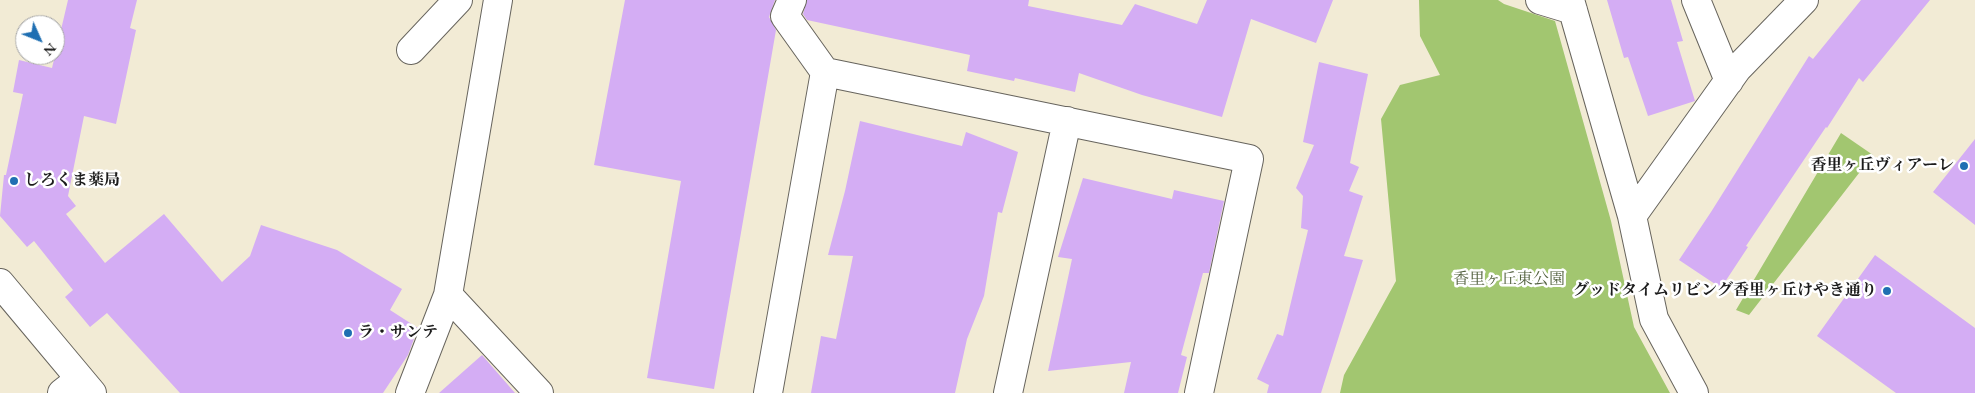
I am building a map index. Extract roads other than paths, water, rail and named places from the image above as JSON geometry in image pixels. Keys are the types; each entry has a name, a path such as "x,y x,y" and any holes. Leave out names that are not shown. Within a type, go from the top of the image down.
{"street":[{"path":"411,50 458,0"},
{"path":"410,393 448,296 498,0"},
{"path":"792,0 785,16 825,72 1249,159 1199,393"},
{"path":"1540,0 1572,5 1632,216 1654,319 1694,393"},
{"path":"1696,0 1729,81"},
{"path":"1632,216 1737,69 1804,0"},
{"path":"768,393 825,72"},
{"path":"1008,393 1067,121"},
{"path":"0,283 78,388"},
{"path":"448,296 539,393"}],"place":[{"name":"香里ヶ丘ヴィアーレ","path":"1964,166"},
{"name":"しろくま薬局","path":"14,181"},
{"name":"グッドタイムリビング香里ヶ丘けやき通り","path":"1887,291"},
{"name":"ラ・サンテ","path":"348,333"}],"park label":[{"name":"香里ヶ丘東公園","path":"1509,280"}]}
